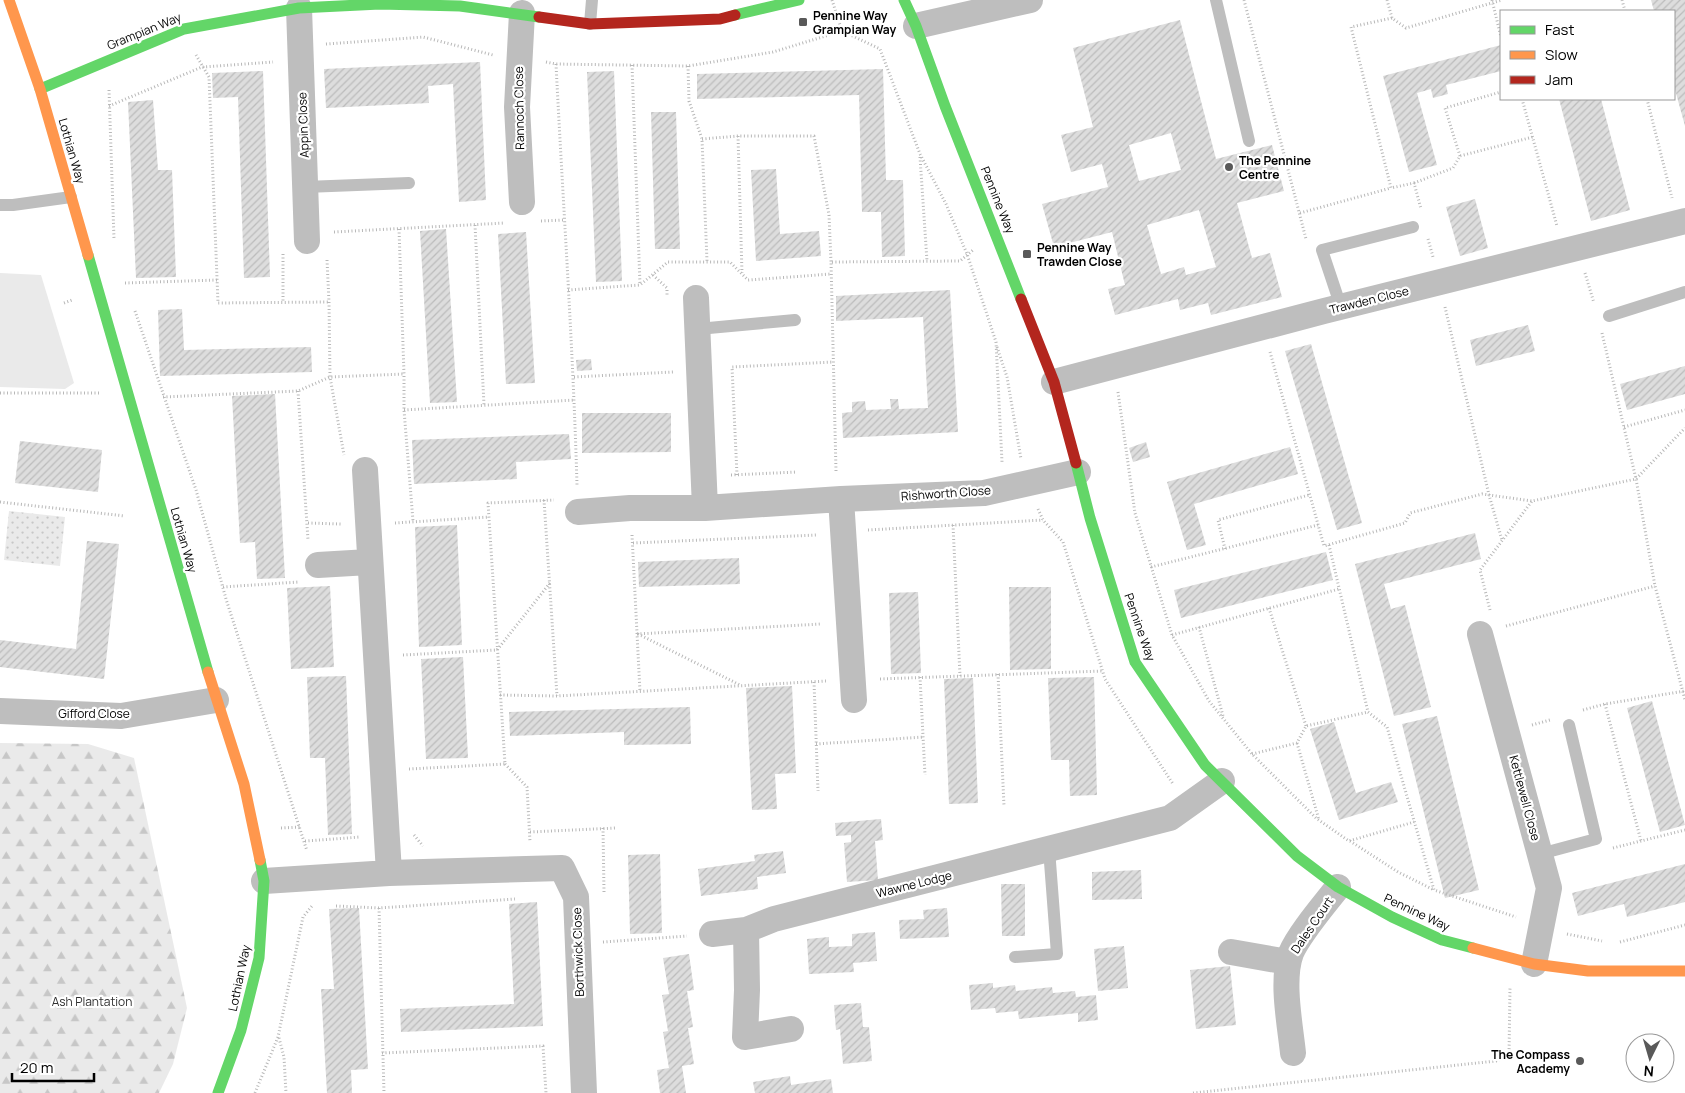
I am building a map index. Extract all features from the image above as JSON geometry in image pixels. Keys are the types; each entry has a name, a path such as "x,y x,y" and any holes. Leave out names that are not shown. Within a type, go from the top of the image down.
{"street":[{"name":"Lothian Way","path":"9,0 40,89 216,700 244,784 264,881 259,958 241,1030 218,1093"},
{"name":"Grampian Way","path":"40,89 184,29 299,8 460,3 590,24 720,19 799,0"},
{"name":"Pennine Way","path":"904,0 916,26 945,106 1054,382 1090,518 1135,662 1205,765 1297,856 1338,887 1392,917 1442,940 1522,961 1588,971 1685,970"},
{"path":"916,26 1030,0"},
{"name":"Appin Close","path":"299,8 305,187 310,245"},
{"name":"Rannoch Close","path":"518,212 517,107 518,58 522,14"},
{"name":"Trawden Close","path":"1054,382 1439,282 1682,222"},
{"path":"696,298 705,508"},
{"path":"365,470 389,873"},
{"name":"Rishworth Close","path":"578,505 630,508 705,508 841,498 984,493 1078,472"},
{"path":"841,498 854,690"},
{"path":"309,563 369,562"},
{"name":"Kettlewell Close","path":"1491,624 1507,732 1549,888 1541,926 1522,961"},
{"name":"Gifford Close","path":"0,711 121,716 216,700"},
{"name":"Wawne Lodge","path":"712,934 746,930 774,919 1170,818 1222,781"},
{"name":"Borthwick Close","path":"264,881 389,873 562,868 576,897 584,1093"},
{"name":"Dales Court","path":"1293,1053 1286,983 1288,962 1295,944 1338,887"},
{"path":"746,930 747,990 745,1037 791,1029"},
{"path":"1231,952 1288,962"}],"lane":[{"path":"590,24 592,0"},
{"path":"1216,0 1249,141"},
{"path":"305,187 409,183"},
{"path":"0,204 13,205 71,197"},
{"path":"1341,307 1322,250 1413,227"},
{"path":"1609,316 1685,292"},
{"path":"698,329 795,320"},
{"path":"1540,854 1596,839 1569,725"},
{"path":"1015,957 1057,954 1049,849"}],"path":[{"path":"832,0 842,31"},
{"path":"1244,0 1306,240"},
{"path":"1387,0 1392,18 1406,28 1492,1 1502,0"},
{"path":"1492,1 1500,33"},
{"path":"1391,188 1350,27 1392,18"},
{"path":"184,29 202,67 209,77 218,303 329,302"},
{"path":"110,106 202,67 423,37 499,57 556,64 688,66 773,52 842,31 880,49 920,154 946,204 968,254 1007,377 1022,462"},
{"path":"102,63 109,85 114,247"},
{"path":"531,847 527,787 504,764 488,503 544,500 578,505 574,377 556,64"},
{"path":"632,65 640,285"},
{"path":"688,66 689,101 702,139 707,262"},
{"path":"1460,156 1445,108 1500,92"},
{"path":"1522,100 1571,249 1596,310"},
{"path":"1647,100 1682,222"},
{"path":"702,139 738,136 814,136 828,215 831,262 836,471"},
{"path":"738,136 742,273"},
{"path":"1300,213 1414,183 1453,168 1460,156 1533,137"},
{"path":"920,154 927,261"},
{"path":"1414,183 1421,210"},
{"path":"310,245 399,229 475,225 518,212"},
{"path":"539,221 564,220"},
{"path":"475,225 484,405"},
{"path":"399,229 404,410 413,522"},
{"path":"831,262 960,261 968,254 998,237"},
{"path":"1428,237 1489,495 1502,540"},
{"path":"283,302 310,245"},
{"path":"310,245 329,302 330,377 346,465 365,470"},
{"path":"123,274 126,285"},
{"path":"64,303 126,285 217,280"},
{"path":"133,304 196,490 223,587 305,841 313,878 313,904 303,917 278,1037 255,1093"},
{"path":"1263,327 1324,546 1405,523 1410,513 1482,494 1532,501 1636,479 1685,428"},
{"path":"1600,327 1636,479 1655,586 1685,700"},
{"path":"996,342 1002,463"},
{"path":"737,475 732,367 833,362"},
{"path":"1118,365 1122,380 1117,387 1134,513 1172,634 1210,701 1252,754 1319,820 1398,872 1434,890 1575,937 1614,944 1685,925"},
{"path":"574,377 672,372"},
{"path":"164,397 298,391 330,377 404,374"},
{"path":"223,587 309,563 308,523 298,391"},
{"path":"0,393 127,394"},
{"path":"404,410 575,400"},
{"path":"1624,427 1685,410"},
{"path":"1225,549 1218,520 1309,494"},
{"path":"544,500 557,696"},
{"path":"1532,501 1480,570 1491,624 1655,586"},
{"path":"0,502 124,516"},
{"path":"630,508 640,692"},
{"path":"308,523 367,525 489,517"},
{"path":"953,525 960,676"},
{"path":"1152,567 1318,525"},
{"path":"1329,545 1368,712 1387,727 1434,890"},
{"path":"376,656 498,650 550,583"},
{"path":"1172,634 1339,589"},
{"path":"1269,608 1306,726 1297,743 1319,820"},
{"path":"637,634 850,622"},
{"path":"1199,627 1223,718"},
{"path":"637,634 741,686"},
{"path":"500,695 557,696 814,682 854,690 920,677 1102,671"},
{"path":"998,674 1004,806"},
{"path":"920,677 925,775"},
{"path":"814,682 818,791"},
{"path":"1582,710 1605,704 1684,692"},
{"path":"1605,704 1641,841"},
{"path":"1306,726 1368,712"},
{"path":"1507,732 1558,717"},
{"path":"816,744 924,738"},
{"path":"1252,754 1297,743"},
{"path":"382,771 504,764"},
{"path":"1349,841 1414,822"},
{"path":"530,832 616,828"},
{"path":"1596,839 1598,852 1685,830"},
{"path":"305,841 411,831 429,853"},
{"path":"332,905 379,908 521,898"},
{"path":"379,908 384,1093"},
{"path":"578,944 712,934"},
{"path":"1611,971 1614,944"},
{"path":"1193,1093 1496,1061 1508,1056 1522,961"},
{"path":"278,1037 284,1057 286,1093"},
{"path":"382,1053 543,1046 546,1093"}],"green space":[{"path":"0,273 41,275 74,383 65,389 0,387"},
{"path":"9,511 65,517 60,566 4,560"},
{"name":"Ash Plantation","path":"0,743 88,744 134,758 187,1008 173,1064 159,1093 0,1093"}],"building":[{"path":"1651,0 1685,0 1685,126 1675,90 1675,10 1654,10"},
{"name":"The Pennine Centre","path":"1180,20 1216,159 1272,145 1284,191 1237,203 1252,258 1270,253 1282,297 1211,315 1208,303 1180,310 1178,299 1115,315 1108,289 1125,285 1112,232 1054,247 1042,204 1108,187 1102,164 1071,172 1061,135 1093,127 1073,48","holes":["1171,133 1181,170 1139,181 1129,145","1199,210 1216,267 1186,275 1184,267 1161,274 1147,225"]},
{"path":"1500,45 1500,71 1446,85 1448,94 1433,98 1431,89 1417,93 1437,165 1409,172 1383,76"},
{"path":"480,62 486,200 459,202 453,84 428,86 429,103 326,108 324,69"},
{"path":"883,69 886,180 903,180 905,256 882,257 881,212 862,212 859,95 697,99 697,74"},
{"path":"263,71 270,277 244,278 238,97 213,98 212,73"},
{"path":"614,71 622,281 596,282 587,72"},
{"path":"153,100 158,170 172,170 176,277 136,278 128,102"},
{"path":"1559,100 1601,100 1630,210 1591,221"},
{"path":"651,112 676,112 680,249 655,249"},
{"path":"776,169 780,234 819,231 821,256 756,261 751,170"},
{"path":"1475,199 1488,248 1460,256 1446,207"},
{"path":"446,229 457,402 430,403 420,231"},
{"path":"526,232 535,383 506,384 498,234"},
{"path":"950,290 958,432 843,438 842,413 852,412 852,402 865,401 866,410 891,409 890,399 898,399 899,409 928,408 923,317 836,321 836,296"},
{"path":"182,309 184,350 311,347 312,372 160,376 158,310"},
{"path":"1528,325 1535,351 1476,366 1470,340"},
{"path":"1311,344 1362,523 1337,530 1285,351"},
{"path":"591,359 592,370 577,371 576,360"},
{"path":"1685,366 1685,394 1627,410 1620,384"},
{"path":"275,394 285,578 257,579 255,542 240,543 232,396"},
{"path":"582,413 671,413 671,452 582,453"},
{"path":"569,434 571,459 516,462 517,479 414,484 412,440"},
{"path":"20,441 102,450 98,492 15,483"},
{"path":"1146,442 1150,457 1133,462 1129,448"},
{"path":"1290,447 1298,474 1194,504 1206,545 1187,550 1167,482"},
{"path":"457,525 462,645 419,647 415,527"},
{"path":"1475,533 1481,559 1384,584 1391,609 1405,605 1431,707 1394,716 1355,564"},
{"path":"87,541 119,544 104,679 0,667 0,640 76,649"},
{"path":"1326,552 1333,580 1181,618 1174,590"},
{"path":"739,558 740,584 639,587 638,562"},
{"path":"330,586 334,667 291,669 287,588"},
{"path":"1009,587 1051,587 1051,669 1010,670"},
{"path":"918,592 921,673 891,674 889,593"},
{"path":"463,657 468,758 426,759 421,659"},
{"path":"346,676 352,834 328,835 325,758 310,758 307,677"},
{"path":"1094,677 1097,795 1070,796 1069,760 1051,760 1048,678"},
{"path":"973,678 978,803 949,804 944,679"},
{"path":"792,686 796,773 775,774 777,809 752,810 746,688"},
{"path":"1652,701 1685,825 1660,832 1627,708"},
{"path":"690,707 691,744 624,745 624,732 510,736 509,712"},
{"path":"1437,716 1479,890 1445,898 1402,724"},
{"path":"1334,722 1356,793 1391,782 1398,802 1339,820 1310,729"},
{"path":"881,819 883,840 875,841 878,880 847,882 844,843 851,842 851,835 836,836 835,823"},
{"path":"783,851 786,873 757,877 758,889 701,896 698,869 755,861 754,855"},
{"path":"660,854 662,933 630,934 628,855"},
{"path":"1685,864 1685,902 1627,917 1624,904 1578,916 1572,893"},
{"path":"1141,870 1142,899 1092,900 1092,872"},
{"path":"1001,884 1025,884 1025,936 1002,936"},
{"path":"537,902 543,1026 401,1032 400,1009 514,1004 509,904"},
{"path":"359,908 368,1069 351,1070 352,1093 327,1093 321,989 334,989 329,909"},
{"path":"947,908 949,937 900,939 899,920 924,919 923,910"},
{"path":"875,932 877,961 853,963 854,972 809,974 807,939 829,937 829,947 852,946 852,934"},
{"path":"1124,946 1128,988 1098,991 1094,949"},
{"path":"689,954 694,990 687,991 693,1027 688,1028 694,1064 682,1066 686,1093 660,1093 657,1070 669,1068 663,1032 668,1031 662,995 669,994 663,958"},
{"path":"1230,966 1236,1025 1196,1029 1190,970"},
{"path":"993,983 993,988 1015,985 1016,991 1052,987 1053,993 1075,991 1076,997 1096,995 1098,1020 1078,1022 1078,1013 1019,1019 1018,1011 996,1013 995,1008 971,1010 969,985"},
{"path":"861,1003 863,1027 869,1027 872,1061 843,1064 840,1029 836,1030 834,1005"},
{"path":"790,1076 791,1085 831,1079 833,1093 755,1093 753,1082"}],"traffic: fast":[{"path":"735,15 799,0"},
{"path":"904,0 916,26 945,106 1021,299"},
{"path":"40,89 184,29 299,8 380,4 460,6 539,17"},
{"path":"88,255 208,672"},
{"path":"1076,463 1090,518 1135,662 1205,765 1297,856 1338,887 1392,917 1442,940 1473,948"},
{"path":"218,1093 241,1030 259,958 264,881 260,860"}],"traffic: slow":[{"path":"9,0 40,89 88,255"},
{"path":"208,672 244,784 260,860"},
{"path":"1473,948 1534,964 1588,971 1685,971"}],"traffic: jam":[{"path":"539,17 590,24 720,19 735,15"},
{"path":"1021,299 1054,382 1076,463"}],"place":[{"name":"Pennine Way Grampian Way","path":"803,22"},
{"name":"The Pennine Centre","path":"1229,167"},
{"name":"Pennine Way Trawden Close","path":"1027,254"},
{"name":"The Compass Academy","path":"1580,1061"}]}
